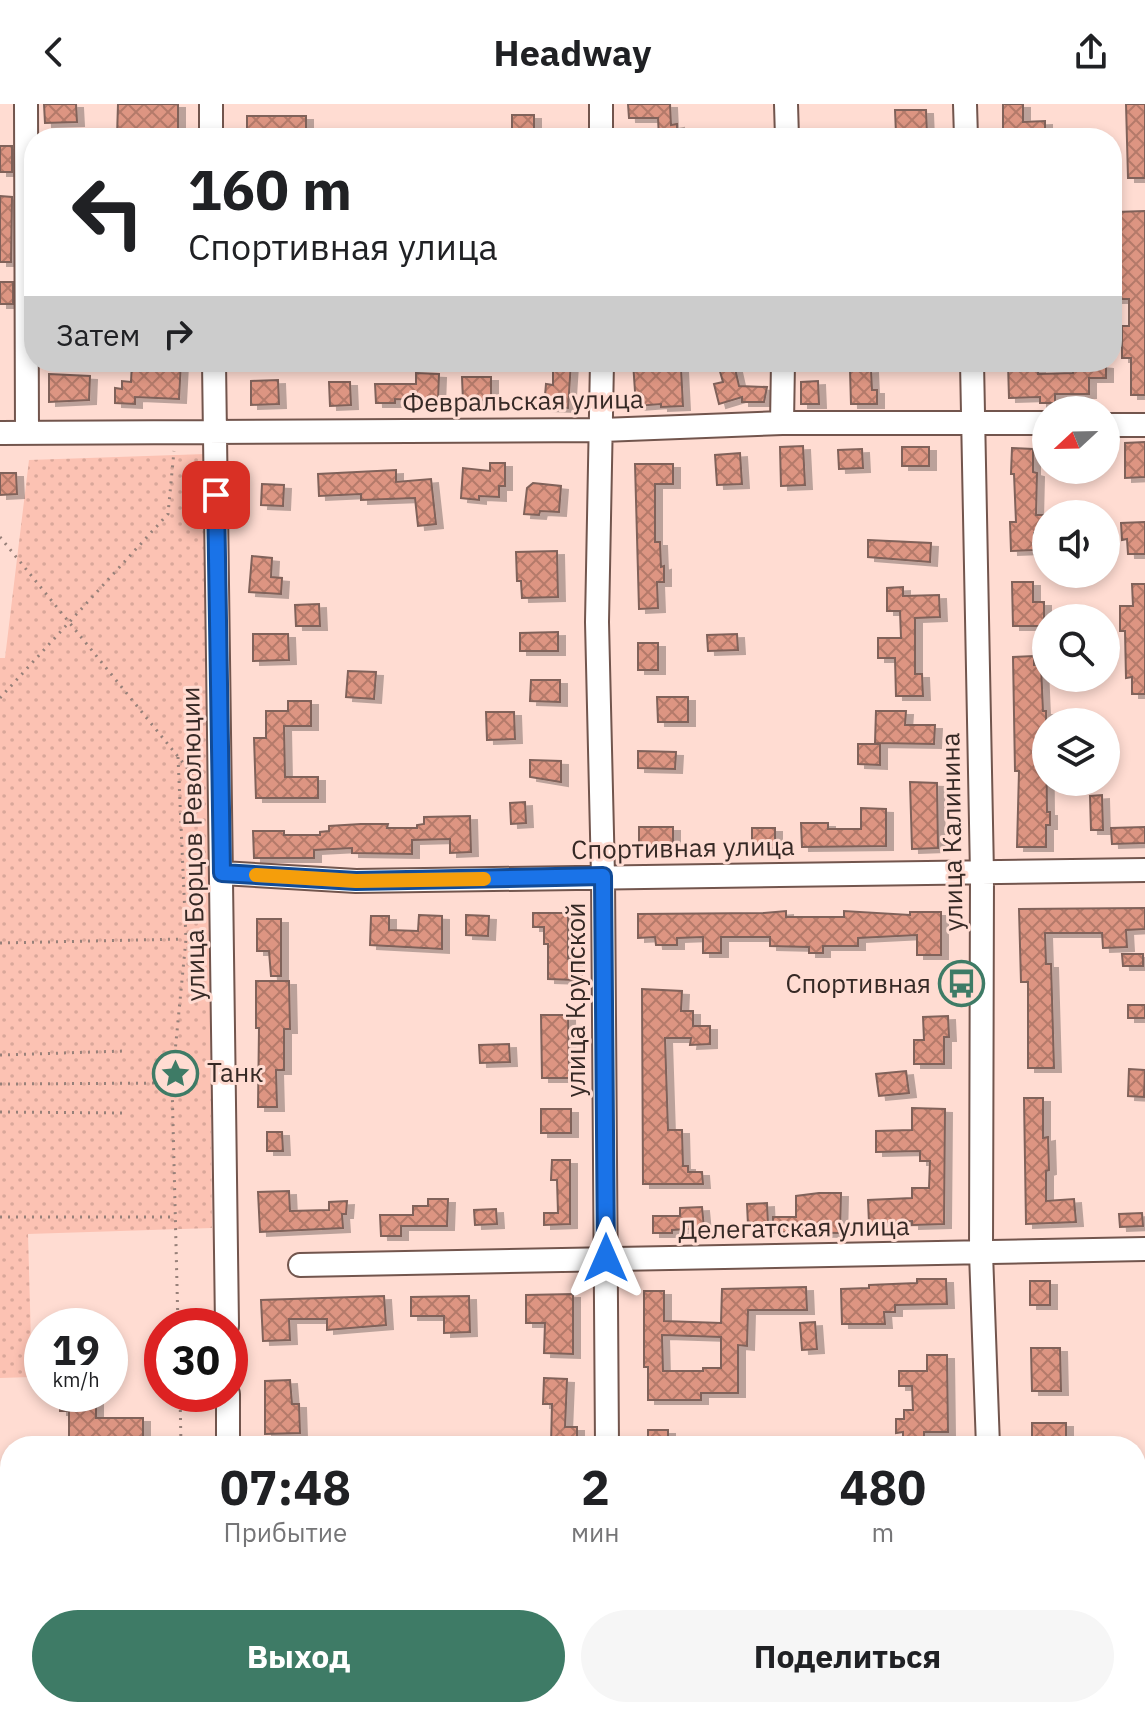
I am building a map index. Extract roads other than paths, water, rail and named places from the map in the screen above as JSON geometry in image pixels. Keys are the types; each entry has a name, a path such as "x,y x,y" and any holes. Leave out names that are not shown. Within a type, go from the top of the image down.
{"street":[{"path":"26,104 26,128"},
{"path":"211,104 211,128"},
{"path":"601,104 601,128"},
{"path":"786,104 787,128"},
{"path":"965,104 966,128"},
{"path":"27,372 27,433"},
{"name":"улица Борцов Революции","path":"214,372 227,1308"},
{"name":"улица Крупской","path":"602,372 597,622 603,876 607,1436"},
{"path":"782,423 783,372"},
{"name":"улица Калинина","path":"972,372 982,874 981,1253 988,1436"},
{"name":"Февральская улица","path":"0,433 602,430 782,423 1032,423"},
{"path":"1120,425 1145,425"},
{"name":"Спортивная улица","path":"222,873 356,881 1145,870"},
{"name":"Делегатская улица","path":"300,1265 1145,1249"},
{"path":"228,1412 228,1436"}],"place":[{"name":"Спортивная","path":"962,984"},
{"name":"Танк","path":"176,1073"}]}
